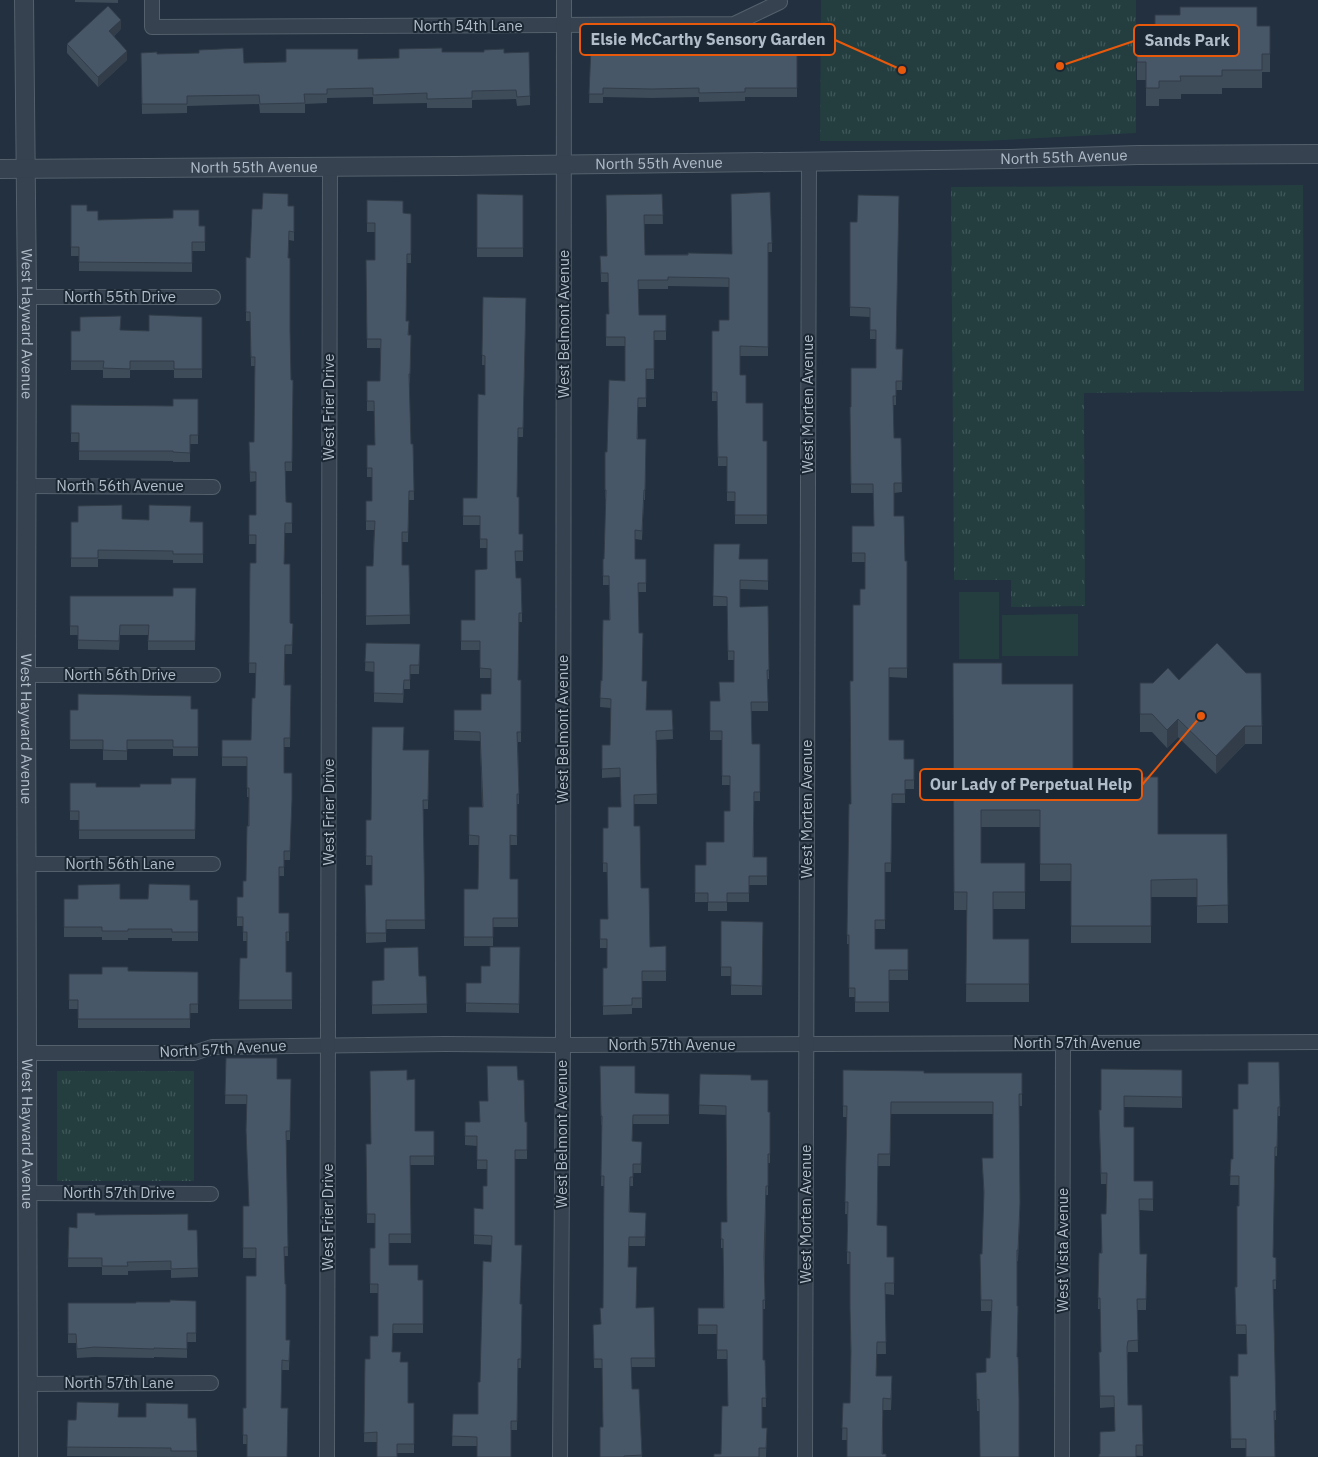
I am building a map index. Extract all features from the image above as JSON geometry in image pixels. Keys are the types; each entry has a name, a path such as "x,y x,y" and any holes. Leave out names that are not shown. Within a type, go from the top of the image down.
{"street":[{"name":"West Hayward Avenue","path":"24,0 27,298 28,1457"},
{"name":"North 54th Lane","path":"152,0 152,27 734,24 780,2"},
{"name":"West Belmont Avenue","path":"560,1457 563,1045 564,0"},
{"name":"North 55th Avenue","path":"0,169 564,165 1010,159 1138,155 1318,154"},
{"name":"West Morten Avenue","path":"805,1457 809,162"},
{"name":"West Frier Drive","path":"327,1457 330,167"},
{"name":"North 55th Drive","path":"27,298 213,298"},
{"name":"North 56th Avenue","path":"27,486 212,487"},
{"name":"North 56th Drive","path":"26,675 213,675"},
{"name":"North 56th Lane","path":"27,864 213,864"},
{"name":"North 57th Avenue","path":"28,1053 194,1053 212,1047 445,1044 1318,1042"},
{"name":"West Vista Avenue","path":"1062,1457 1063,1043"},
{"name":"North 57th Drive","path":"28,1193 211,1194"},
{"name":"North 57th Lane","path":"28,1384 211,1383"}],"green space":[{"path":"821,0 1136,0 1136,133 984,141 820,141"},
{"path":"1303,185 1304,391 1084,393 1085,606 1011,607 1011,580 954,580 951,187"},
{"path":"959,592 999,592 999,659 959,659"},
{"path":"1078,614 1078,656 1002,656 1002,615"},
{"path":"57,1071 194,1071 194,1181 57,1181"}],"building":[{"path":"108,6 121,20 109,31 127,51 98,77 67,44"},
{"path":"1180,7 1257,7 1257,26 1270,26 1270,54 1262,54 1262,70 1222,70 1222,76 1180,76 1181,81 1159,81 1159,88 1146,88 1146,62 1137,62 1137,36 1155,36 1155,15 1180,15"},
{"path":"778,44 797,44 797,88 745,88 745,92 699,93 699,88 603,88 603,94 589,94 591,48 651,49 651,45 667,45 667,53 699,52 698,47 744,46 744,53 778,54"},
{"path":"243,48 244,63 286,62 286,49 358,49 358,59 399,58 399,49 442,48 442,52 484,52 484,50 504,49 504,53 529,52 530,96 517,97 516,90 472,91 472,98 427,99 427,93 373,95 373,88 327,89 327,94 304,94 305,103 260,104 259,95 187,96 187,104 142,104 141,53 199,53 199,50"},
{"path":"770,192 772,243 768,243 768,347 740,346 740,375 746,375 746,403 763,403 763,441 767,441 767,515 735,515 735,492 727,492 727,457 718,457 717,392 712,392 712,331 719,331 719,320 729,320 729,278 668,277 668,280 638,280 639,315 666,315 666,331 654,331 654,369 646,369 646,398 638,398 637,439 646,439 642,531 635,530 635,559 646,559 646,583 638,583 639,633 643,633 642,681 647,681 646,710 672,710 673,730 656,731 657,794 634,795 634,826 640,826 641,888 649,888 650,947 666,946 666,971 642,971 642,998 632,998 632,1005 603,1006 603,968 607,968 607,939 600,939 600,919 608,919 607,863 603,863 603,828 608,828 608,807 621,807 620,768 602,769 602,745 610,745 611,699 600,698 603,620 610,620 609,576 603,576 606,490 605,452 607,452 609,380 625,381 625,337 606,337 606,314 609,314 608,273 601,273 600,256 607,256 606,195 662,194 663,215 644,215 645,255 688,255 688,253 732,254 731,194"},
{"path":"263,193 288,194 288,206 294,206 294,232 289,231 288,258 290,258 291,380 293,380 292,462 285,462 286,502 292,503 292,523 285,523 284,564 290,564 290,623 293,624 292,645 285,645 284,685 291,685 290,738 284,738 284,773 292,773 292,799 290,851 284,851 284,867 279,867 279,913 289,913 289,932 286,932 286,972 292,972 292,1000 239,1000 240,958 247,958 247,932 243,932 243,917 237,917 237,897 243,897 243,881 246,881 247,826 249,826 247,757 222,757 222,740 251,740 252,698 255,698 256,663 249,663 250,563 256,563 256,535 249,535 249,515 256,515 256,472 250,472 249,442 254,442 255,357 251,357 250,312 246,312 246,257 250,258 252,209 262,209"},
{"path":"477,194 523,195 523,248 477,248"},
{"path":"858,195 899,196 896,349 903,349 902,381 896,381 896,396 893,396 894,438 901,438 902,483 894,483 894,516 904,516 905,561 907,561 907,668 889,668 889,740 904,740 904,759 914,759 914,780 905,780 905,794 892,794 891,863 885,863 885,920 875,920 875,949 908,949 908,970 889,970 889,1002 855,1002 855,988 849,988 849,935 847,935 849,804 851,804 850,681 853,681 853,605 860,605 860,589 865,589 865,553 852,553 852,526 874,526 873,484 851,484 851,368 876,368 876,330 870,330 870,308 850,307 850,222 857,222"},
{"path":"367,200 403,201 403,213 411,214 411,254 407,254 406,321 409,321 408,335 411,335 409,374 414,491 409,491 408,532 402,532 402,565 409,565 410,615 366,616 366,566 373,566 375,521 366,521 366,501 372,501 372,468 367,468 367,445 375,445 374,401 367,401 367,381 380,381 381,339 367,339 366,260 375,260 375,223 367,223"},
{"path":"71,205 87,205 87,211 98,211 98,220 173,218 173,210 199,210 199,226 205,226 205,242 192,242 192,263 79,262 79,247 71,247"},
{"path":"483,297 526,298 523,428 518,428 517,497 519,497 519,534 523,534 523,551 515,551 516,578 521,578 522,613 519,613 518,680 521,680 521,732 517,732 519,794 517,794 517,836 510,835 510,879 518,879 518,918 493,918 493,937 464,937 464,889 478,889 479,836 469,835 469,807 483,807 480,732 454,731 454,710 481,710 481,694 491,694 491,669 480,668 480,641 461,641 461,620 475,620 475,570 487,569 487,539 480,539 480,516 463,516 463,498 477,498 478,394 485,395 485,356 482,355"},
{"path":"149,315 202,317 202,369 174,369 174,361 130,361 130,369 103,368 104,361 71,361 71,331 80,331 80,317 121,316 120,330 149,331"},
{"path":"173,399 198,399 198,435 190,435 190,453 173,451 79,451 79,433 71,433 71,405 173,406"},
{"path":"122,505 122,519 149,520 149,505 191,506 190,522 203,522 203,554 173,554 173,551 98,550 98,558 71,558 71,522 78,522 78,506"},
{"path":"714,544 740,544 739,559 768,559 768,581 740,580 740,607 768,606 768,702 751,702 752,744 760,744 760,792 754,792 753,857 767,857 767,876 749,876 749,893 727,893 727,902 708,902 708,893 695,893 695,865 706,865 706,842 724,842 724,811 730,811 730,776 722,776 722,731 710,731 710,701 720,701 719,682 734,682 734,651 728,651 727,597 713,596"},
{"path":"173,588 196,588 195,641 148,641 149,625 120,625 119,641 78,640 78,626 70,626 70,596 173,596"},
{"path":"366,643 420,644 419,665 410,665 410,680 404,680 403,694 374,693 374,662 365,662"},
{"path":"1217,643 1246,673 1261,673 1262,726 1245,726 1216,756 1178,719 1167,730 1152,714 1140,714 1140,683 1153,683 1168,668 1179,680"},
{"path":"953,663 1002,663 1002,684 1073,684 1073,777 1158,777 1158,834 1227,834 1228,905 1197,906 1197,879 1151,880 1151,926 1071,926 1071,864 1040,864 1040,810 981,810 981,863 1025,863 1025,892 993,892 993,939 1029,939 1029,984 966,984 967,892 954,892"},
{"path":"78,694 191,696 191,709 198,709 198,747 173,747 173,740 127,740 127,751 103,750 103,740 70,740 70,710 78,710"},
{"path":"372,727 404,727 403,750 429,750 428,800 423,800 425,920 386,920 386,933 366,933 365,885 372,885 372,856 366,856 366,820 371,820"},
{"path":"171,778 196,778 195,830 79,830 79,811 70,811 70,783 96,783 96,787 140,787 140,784 171,784"},
{"path":"120,884 120,899 148,899 149,884 190,885 190,900 198,900 198,932 172,932 172,929 102,931 102,927 64,927 64,899 78,899 78,885"},
{"path":"721,921 763,922 762,986 731,985 731,967 721,967"},
{"path":"418,947 419,976 426,976 427,1004 372,1005 372,981 384,980 384,948"},
{"path":"490,947 520,947 519,1004 466,1003 466,983 481,983 481,966 490,966"},
{"path":"102,967 128,967 128,971 198,972 198,1004 190,1004 190,1019 78,1019 78,1000 69,1000 69,974 102,974"},
{"path":"226,1058 277,1058 277,1079 291,1079 290,1131 286,1131 288,1247 284,1247 286,1340 290,1340 289,1361 282,1360 281,1408 288,1408 287,1457 247,1457 247,1435 243,1435 243,1408 246,1408 246,1276 256,1276 256,1248 243,1248 243,1206 249,1206 246,1130 247,1095 225,1095"},
{"path":"1248,1062 1279,1062 1280,1107 1278,1107 1277,1147 1275,1147 1273,1257 1276,1258 1276,1280 1273,1280 1276,1411 1274,1411 1275,1457 1246,1457 1246,1439 1231,1439 1230,1376 1238,1376 1238,1354 1247,1354 1246,1325 1236,1325 1235,1287 1237,1287 1239,1176 1230,1176 1231,1159 1233,1159 1233,1109 1238,1109 1238,1084 1248,1084"},
{"path":"487,1066 517,1066 518,1080 524,1080 525,1122 527,1122 527,1150 515,1150 515,1245 522,1245 520,1304 522,1304 521,1359 518,1359 517,1421 511,1421 511,1457 477,1457 477,1437 452,1436 453,1414 478,1414 483,1261 491,1262 492,1236 474,1235 474,1208 483,1209 483,1186 487,1186 487,1160 477,1160 477,1136 465,1136 465,1122 480,1122 479,1101 488,1101"},
{"path":"600,1066 635,1066 635,1093 669,1094 669,1115 633,1115 632,1141 642,1142 641,1164 633,1164 633,1177 630,1177 629,1212 646,1213 645,1237 629,1237 628,1267 637,1267 636,1308 654,1307 655,1358 631,1358 632,1389 639,1389 642,1455 624,1457 600,1457 600,1427 603,1427 602,1359 594,1359 593,1325 601,1324 600,1308 603,1308 604,1176 601,1176 602,1116"},
{"path":"1101,1069 1182,1070 1182,1097 1124,1096 1124,1127 1134,1127 1134,1181 1153,1181 1153,1199 1139,1199 1140,1254 1147,1254 1146,1299 1137,1299 1138,1340 1128,1341 1127,1347 1128,1405 1142,1405 1143,1445 1136,1445 1136,1457 1099,1457 1100,1432 1115,1431 1114,1396 1100,1396 1099,1253 1102,1253 1101,1214 1106,1214 1107,1173 1101,1173 1099,1110 1101,1110"},
{"path":"407,1070 407,1080 415,1079 415,1131 434,1131 434,1156 410,1156 411,1234 389,1234 389,1265 418,1265 418,1280 423,1280 423,1324 393,1324 392,1352 401,1352 400,1362 408,1362 408,1403 414,1403 414,1444 397,1444 397,1457 377,1457 377,1432 364,1433 365,1359 370,1359 370,1336 378,1336 378,1284 370,1284 370,1248 375,1248 375,1214 367,1214 366,1144 371,1144 370,1071"},
{"path":"843,1070 924,1071 924,1073 1022,1073 1022,1094 1019,1094 1020,1203 1017,1250 1019,1457 980,1457 979,1399 977,1400 976,1373 986,1372 986,1358 990,1358 992,1300 981,1300 980,1254 982,1254 984,1192 982,1158 993,1158 993,1102 891,1102 890,1154 878,1154 877,1225 887,1226 887,1257 894,1257 894,1283 885,1283 886,1342 877,1342 876,1376 892,1376 891,1399 883,1398 882,1454 886,1454 886,1457 847,1457 847,1428 842,1428 843,1403 850,1403 850,1252 847,1252 848,1202 845,1202 847,1106 843,1106"},
{"path":"700,1074 751,1075 751,1080 768,1080 770,1154 768,1154 768,1186 766,1186 765,1300 763,1300 763,1360 765,1360 766,1398 762,1398 762,1428 767,1428 766,1448 759,1448 759,1457 714,1457 714,1454 721,1454 722,1406 728,1406 727,1350 717,1350 717,1325 698,1325 698,1308 724,1308 721,1222 727,1222 726,1106 699,1105"},
{"path":"77,1213 95,1213 95,1215 188,1214 188,1230 197,1230 198,1268 171,1269 171,1261 127,1262 128,1266 102,1266 102,1258 68,1258 69,1227 77,1228"},
{"path":"170,1300 196,1301 196,1333 187,1333 187,1349 94,1347 77,1349 76,1334 68,1334 68,1303 170,1302"},
{"path":"77,1402 119,1403 118,1417 146,1417 146,1403 188,1404 188,1418 196,1418 197,1451 171,1451 171,1448 67,1447 68,1420 76,1420"}],"place":[{"name":"Sands Park","path":"1060,66"},
{"name":"Elsie McCarthy Sensory Garden","path":"902,70"},
{"name":"Our Lady of Perpetual Help","path":"1201,716"}]}
